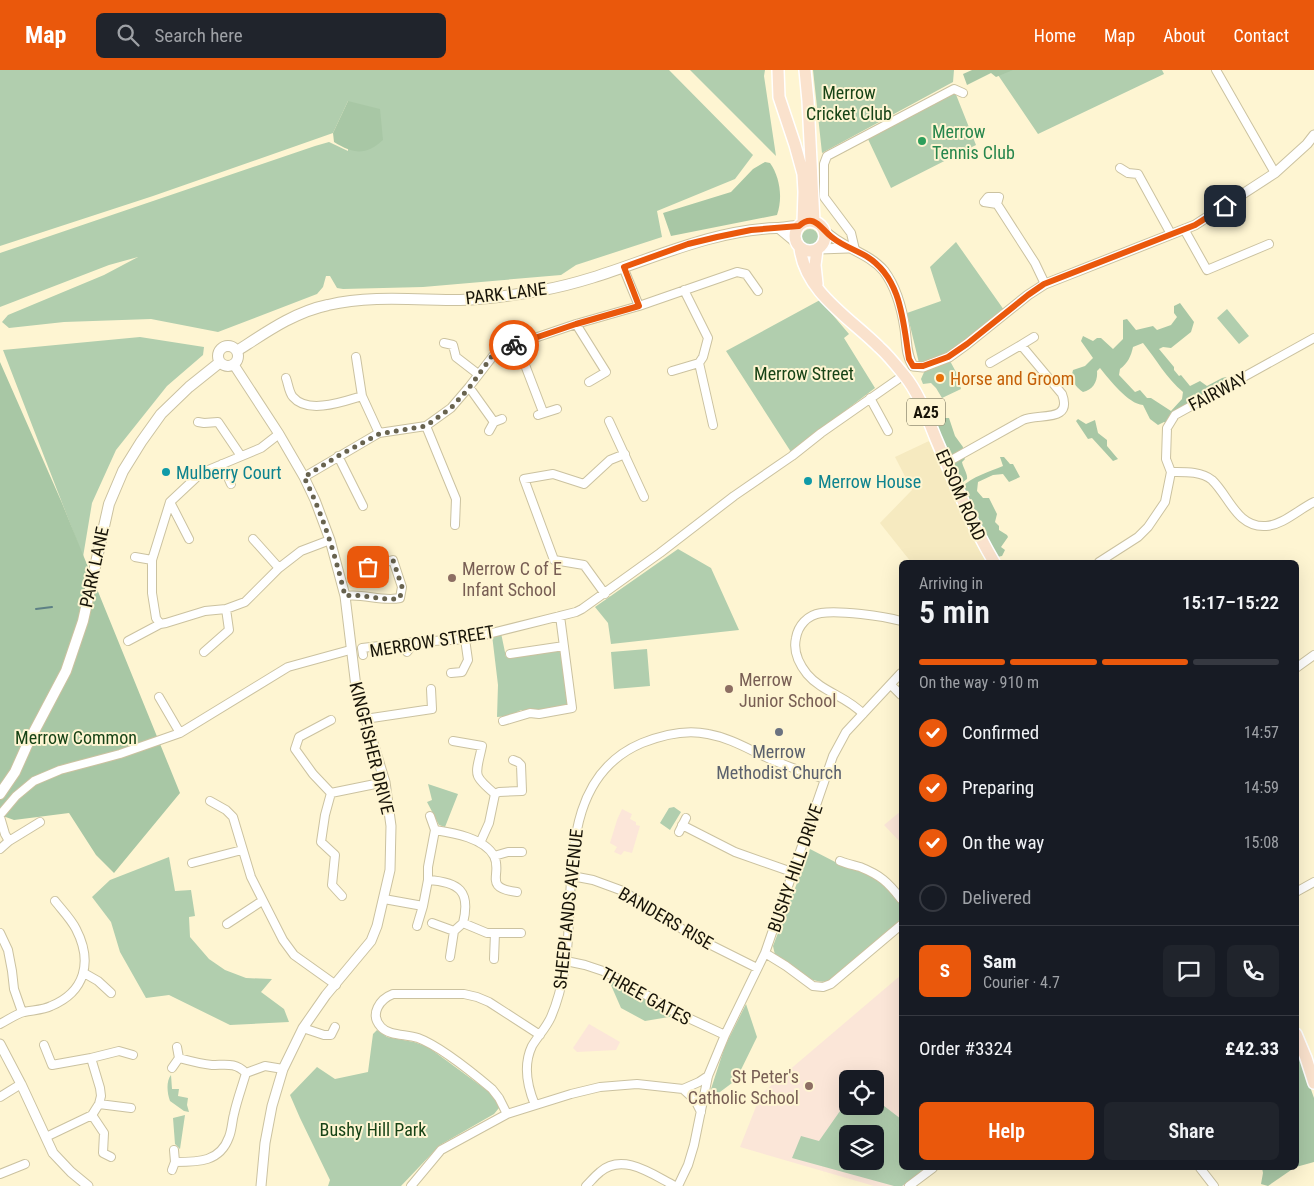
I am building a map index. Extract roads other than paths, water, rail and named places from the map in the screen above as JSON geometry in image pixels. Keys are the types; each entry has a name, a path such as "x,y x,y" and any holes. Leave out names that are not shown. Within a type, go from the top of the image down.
{"main road":[{"path":"778,70 779,97 803,174 805,224"},
{"path":"799,246 795,235 805,224 809,110 805,70"},
{"path":"805,224 818,223 824,230 825,240 819,249 815,264 817,289"},
{"name":"PARK LANE","path":"237,352 280,324 299,314 326,305 355,300 463,300 544,290 585,280 688,244 751,230 805,224"},
{"path":"779,228 808,252 819,249"},
{"name":"EPSOM ROAD","path":"799,246 806,271 817,289 880,347 904,375 924,409 968,516 993,560"},
{"path":"229,346 237,352 238,358 234,365 224,366 219,362 218,353 222,348 229,346"},
{"name":"PARK LANE","path":"0,794 15,772 66,672 83,620 109,504 123,471 161,414 219,362"},
{"path":"1299,1042 1314,1083"}],"street":[{"path":"1216,70 1275,173"},
{"path":"852,249 851,233 824,197 824,164 827,156 954,89 963,93"},
{"path":"824,230 832,238 868,257 883,271 895,290 909,359 913,366 918,367 948,357 1044,284 1195,225 1275,173 1307,144 1314,135"},
{"path":"1120,168 1128,173 1138,174 1171,234"},
{"path":"996,204 1034,263 1044,284"},
{"path":"1184,229 1207,270 1269,244"},
{"path":"819,249 852,249"},
{"path":"624,267 639,306"},
{"path":"304,477 379,434 426,426 451,408 469,388 492,356 517,344 576,324 639,306 736,272 746,274 758,291"},
{"path":"672,370 699,363 704,357 708,338 684,290"},
{"path":"576,324 606,372 589,382"},
{"path":"990,363 1034,337"},
{"name":"FAIRWAY","path":"1102,560 1138,537 1148,527 1165,502 1171,472 1166,459 1167,428 1176,415 1314,338"},
{"path":"444,343 453,345 456,357 478,374"},
{"path":"517,344 541,413 557,409"},
{"path":"946,462 1028,417 1060,413 1064,407 1065,402 1062,394 1021,345"},
{"path":"356,356 362,396 379,434"},
{"path":"699,363 713,425"},
{"name":"KINGFISHER DRIVE","path":"234,365 279,434 304,477 330,540 345,596 350,650 356,687 384,782 390,818 390,870 378,926 371,941 322,1000 303,1028 283,1069 269,1122 261,1186"},
{"name":"MERROW STREET","path":"363,655 362,648 465,639 576,612 605,594 734,496 904,375"},
{"path":"286,378 293,397 307,406 334,405 362,396"},
{"path":"469,388 498,420 489,431"},
{"path":"870,398 888,431"},
{"path":"609,421 644,497"},
{"path":"198,422 218,422 242,456"},
{"path":"426,426 456,499 455,525"},
{"path":"160,624 156,618 152,592 152,560 170,502 201,473 262,448 279,434"},
{"path":"605,594 584,565 554,560 524,480 553,474 584,484 610,460 625,454"},
{"path":"338,456 362,506"},
{"path":"222,464 231,484"},
{"path":"1171,472 1200,474 1211,480 1235,511 1256,526 1267,526 1282,521 1314,502"},
{"path":"170,502 189,539"},
{"path":"254,539 280,568"},
{"path":"128,641 160,624 205,611 226,609 245,602 280,568 301,551 330,540"},
{"path":"135,557 152,560"},
{"path":"345,596 377,597 390,601 400,598 402,587 393,560 368,567"},
{"path":"204,652 230,630 226,609"},
{"path":"863,714 829,692 806,673 799,662 794,648 797,632 802,622 820,612 865,615 899,621"},
{"path":"503,721 530,713 539,714 572,708 560,616"},
{"path":"451,673 462,676 468,660 465,639"},
{"path":"407,652 415,642"},
{"path":"510,654 564,646"},
{"path":"9,841 0,816 16,796 34,781 60,770 109,757 180,733 288,667 350,650"},
{"path":"1299,666 1314,655"},
{"name":"BUSHY HILL DRIVE","path":"676,1186 688,1165 694,1145 708,1076 725,1035 765,953 825,779 842,737 899,675"},
{"path":"891,685 899,693"},
{"path":"365,719 432,709 431,689"},
{"path":"159,697 180,733"},
{"path":"331,720 298,737 295,749 313,774 331,793"},
{"name":"SHEEPLANDS AVENUE","path":"535,1105 527,1079 528,1058 559,997 566,961 574,843 578,821 589,792 607,767 625,752 648,740 679,732 708,734 738,743 790,767 825,779"},
{"path":"452,741 482,746 477,773 478,780 495,794"},
{"path":"495,794 499,792 522,791 521,765 514,760"},
{"path":"331,793 384,782"},
{"path":"331,793 321,842 335,855 332,885 342,896"},
{"path":"480,843 489,823 495,794"},
{"path":"210,801 226,810 233,817 251,877 283,940 294,955 336,985"},
{"path":"417,926 428,880 428,868 435,830 430,816"},
{"path":"0,848 40,822"},
{"path":"682,825 720,846 792,872"},
{"path":"435,830 452,833 480,843 494,856 496,863 495,880 497,884 505,891 517,892"},
{"path":"192,863 242,850"},
{"path":"494,856 508,852 522,852"},
{"path":"840,861 848,865 858,866 880,876 899,897"},
{"name":"BANDERS RISE","path":"572,876 593,880 624,891 693,936 757,968"},
{"path":"428,880 449,882 456,886 465,898 466,905 463,923 454,931 450,957"},
{"path":"1299,890 1314,882"},
{"path":"384,899 423,906"},
{"path":"0,1024 22,1012 50,1007 68,997 77,989 84,973 83,946 76,929 55,901"},
{"path":"227,924 262,901"},
{"path":"432,923 454,931"},
{"path":"463,923 486,933 521,933"},
{"path":"765,953 814,986 826,986 831,984 899,927"},
{"path":"0,933 8,950 14,989 22,1012"},
{"path":"494,959 495,933"},
{"name":"THREE GATES","path":"566,961 603,971 671,1010 725,1035"},
{"path":"84,973 98,981 111,993"},
{"path":"507,1114 492,1089 430,1043 411,1036 388,1032 382,1028 376,1014 378,1005 385,997 393,994 464,994 490,1002 540,1035"},
{"path":"303,1028 324,1035 331,1035 335,1027"},
{"path":"0,1044 53,1153 70,1172 88,1186"},
{"path":"44,1044 52,1065 118,1051 133,1055"},
{"path":"172,1068 179,1058 177,1048"},
{"path":"46,1137 92,1115 99,1104 100,1088 91,1058"},
{"path":"179,1058 211,1065 233,1064 246,1073"},
{"path":"246,1073 265,1066 283,1069"},
{"path":"175,1162 208,1160 218,1154 225,1146 246,1073"},
{"path":"411,1186 442,1150 507,1114 600,1087 637,1084 683,1089 708,1076"},
{"path":"0,1097 21,1084"},
{"path":"683,1089 695,1100 701,1112"},
{"path":"99,1104 131,1108"},
{"path":"92,1115 104,1133 101,1152 111,1158"},
{"path":"172,1170 175,1162 174,1150"},
{"path":"0,1174 25,1164"},
{"path":"586,1186 601,1170 622,1164 634,1165 676,1186"},
{"path":"909,1186 930,1170"},
{"path":"1202,1170 1214,1186"}],"waterway":[{"path":"36,609 52,607"}],"place":[{"name":"Merrow Tennis Club","path":"922,141"},
{"name":"Horse and Groom","path":"940,378"},
{"name":"Mulberry Court","path":"166,472"},
{"name":"Merrow House","path":"808,481"},
{"name":"Merrow C of E Infant School","path":"452,578"},
{"name":"Merrow Junior School","path":"729,689"},
{"name":"Merrow Methodist Church","path":"779,732"},
{"name":"St Peter's Catholic School","path":"809,1086"}],"park label":[{"name":"Merrow Cricket Club","path":"849,102"},
{"name":"Merrow Street","path":"804,373"},
{"name":"Merrow Common","path":"76,737"},
{"name":"Bushy Hill Park","path":"373,1129"}]}
